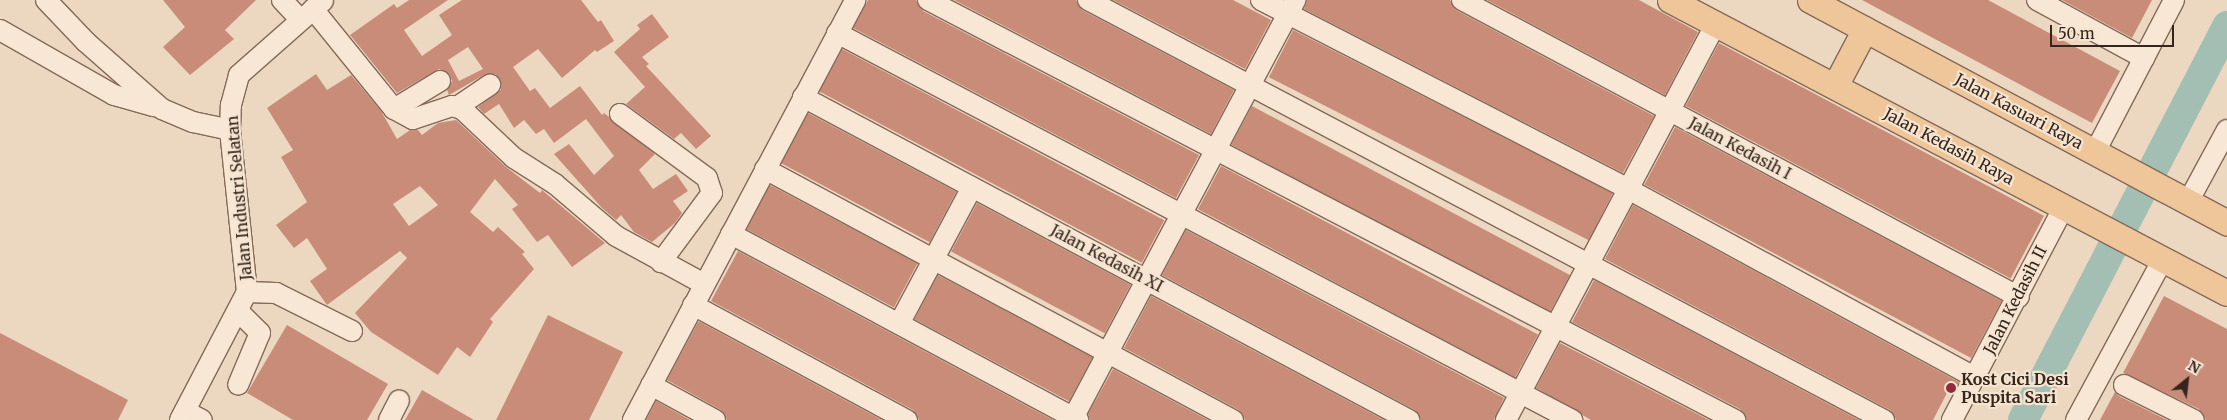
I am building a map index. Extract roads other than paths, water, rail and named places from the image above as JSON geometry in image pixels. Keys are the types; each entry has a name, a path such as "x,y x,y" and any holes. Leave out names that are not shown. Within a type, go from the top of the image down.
{"main road":[{"name":"Jalan Kedasih Raya","path":"1670,0 2227,293"},
{"name":"Jalan Kasuari Raya","path":"1810,0 2227,223"},
{"path":"1835,86 1865,29"}],"street":[{"path":"46,0 92,48 162,109"},
{"path":"282,0 312,9 394,109 413,120 457,107 490,85"},
{"path":"632,420 855,0"},
{"path":"928,0 1735,420"},
{"path":"1088,0 1884,420"},
{"path":"1261,0 1291,7 1974,377"},
{"name":"Jalan Kedasih I","path":"1462,0 2019,297"},
{"path":"2036,0 2144,58"},
{"path":"2100,155 2144,58 2174,0"},
{"path":"731,234 1074,419 1291,7"},
{"name":"Jalan Industri Selatan","path":"189,417 247,292 230,130 231,106 239,75 312,9"},
{"path":"1506,420 1716,24"},
{"path":"0,30 114,95 162,109 194,122 230,130"},
{"path":"837,33 1572,420"},
{"path":"394,109 440,81"},
{"name":"Jalan Kedasih XI","path":"803,97 1409,420"},
{"path":"457,107 514,158 555,184 616,236 704,284"},
{"path":"620,114 706,178 712,194 661,262"},
{"path":"2183,200 2227,130"},
{"path":"765,169 1233,420"},
{"path":"899,324 972,187"},
{"name":"Jalan Kedasih II","path":"1952,420 1974,377 2070,210"},
{"path":"2076,420 2158,256"},
{"path":"247,292 276,293 352,331"},
{"path":"693,305 907,420"},
{"path":"238,311 260,334 238,386"},
{"path":"651,385 715,420"},
{"path":"2124,385 2194,420"},
{"path":"389,420 399,400"}],"waterway":[{"path":"2023,420 2227,26"}],"place":[{"name":"Kost Cici Desi Puspita Sari","path":"1951,388"}]}
